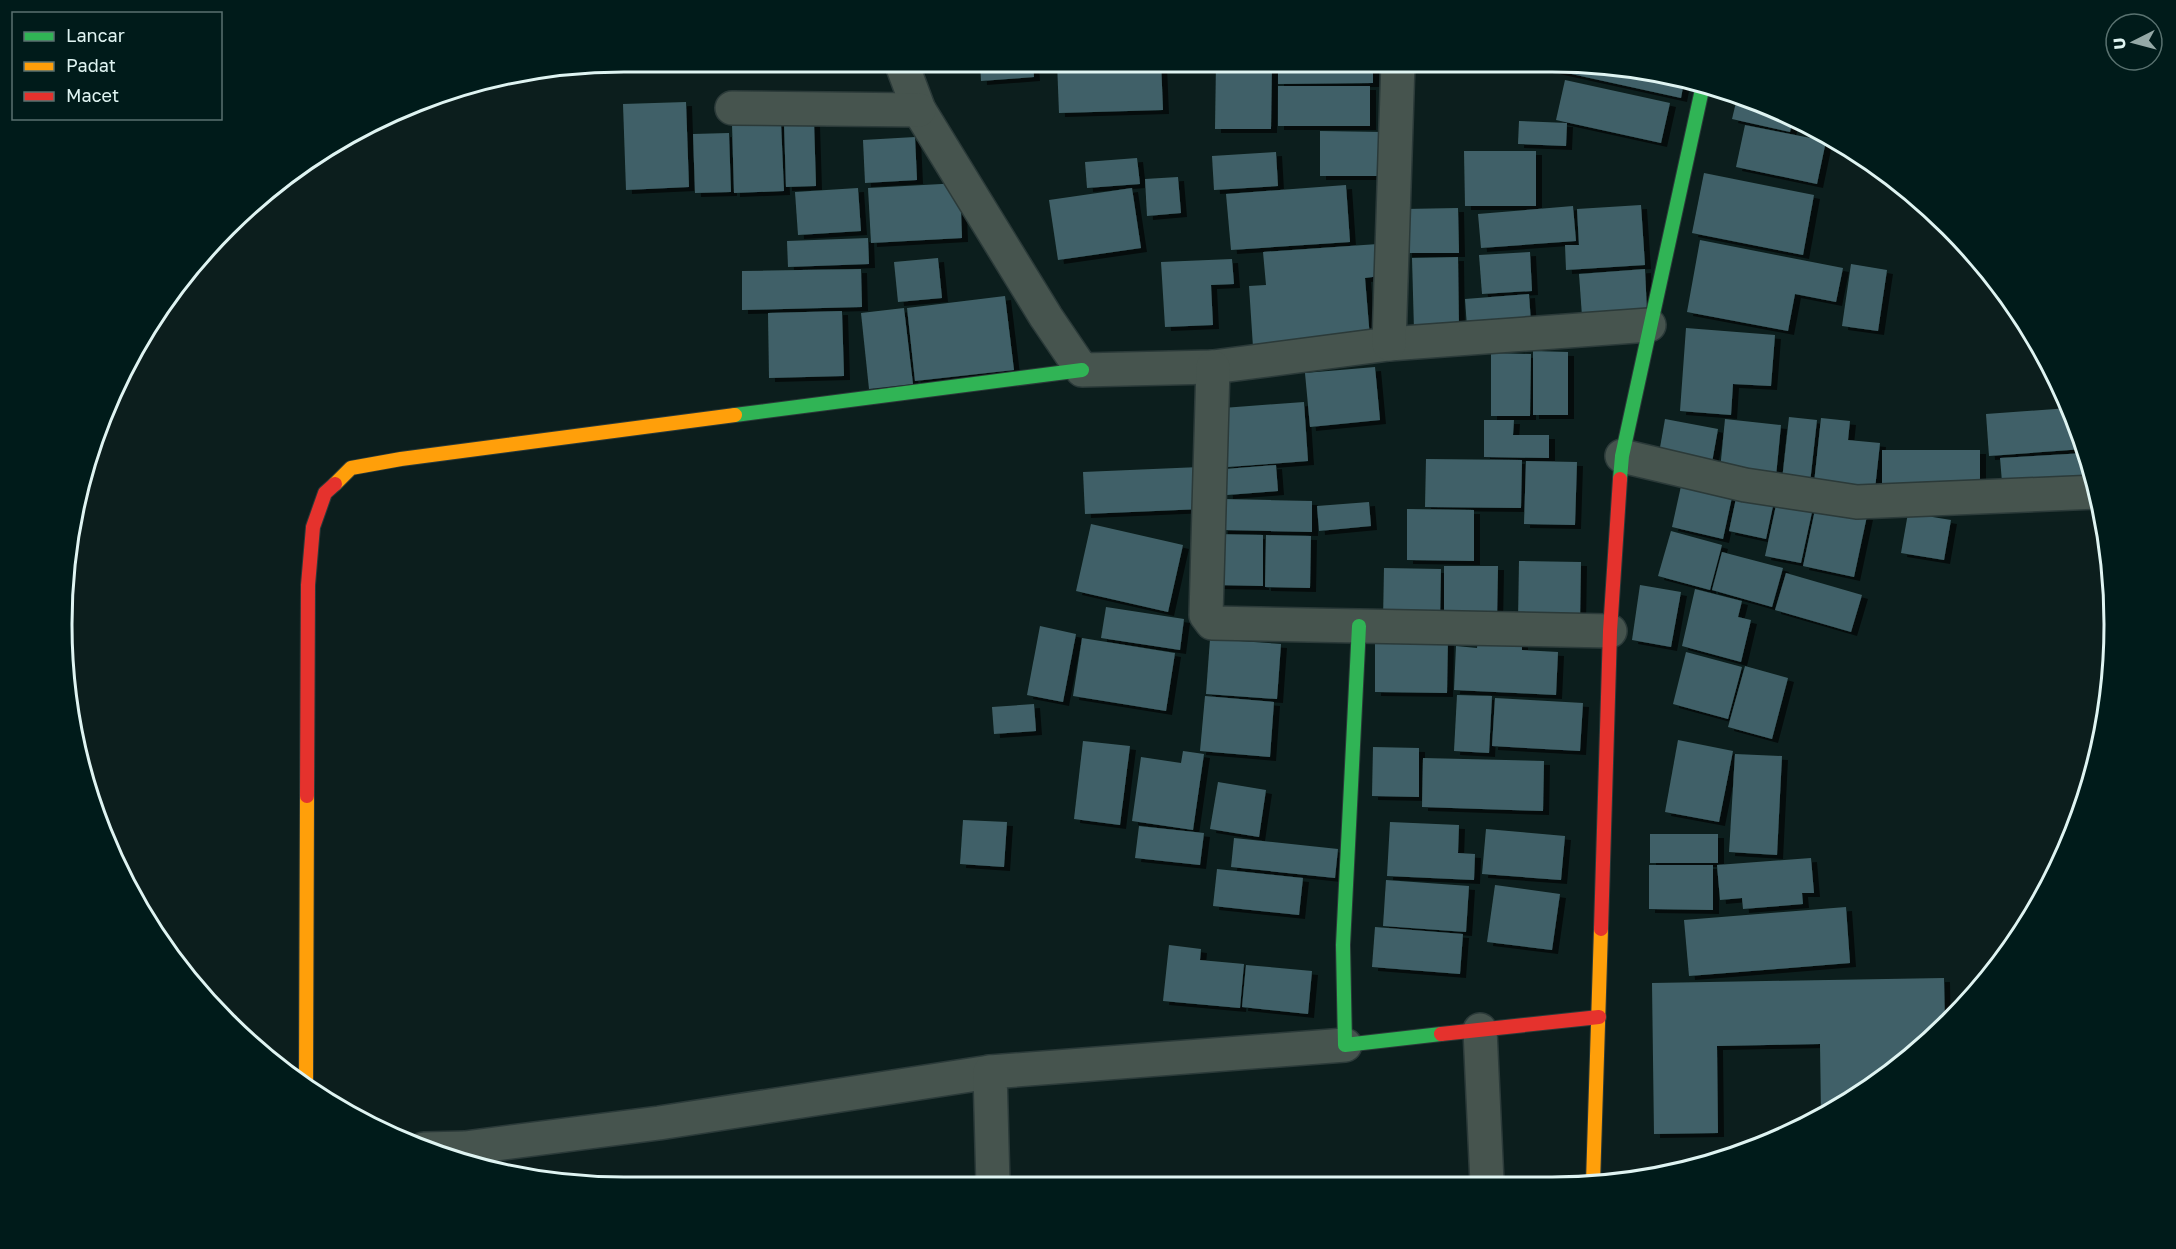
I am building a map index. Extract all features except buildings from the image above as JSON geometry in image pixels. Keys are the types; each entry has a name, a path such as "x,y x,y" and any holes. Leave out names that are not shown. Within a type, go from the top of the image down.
{"street":[{"path":"905,72 919,110 1046,317 1082,370"},
{"path":"1389,344 1398,72"},
{"path":"1593,1175 1610,631 1622,456 1701,93"},
{"path":"732,108 919,110"},
{"path":"306,1076 308,585 313,527 325,494 351,468 401,459 1082,370 1213,367 1389,344 1649,325"},
{"path":"1213,367 1208,620 1212,622 1610,631"},
{"path":"1622,456 1744,485 1857,502 2087,492"},
{"path":"1345,1045 1343,945 1359,626"},
{"path":"448,1148 659,1123 990,1072 1345,1045 1599,1017"},
{"path":"1480,1030 1487,1177"},
{"path":"990,1072 993,1177"}],"traffic: fast":[{"path":"1620,479 1622,456 1701,93"},
{"path":"735,415 1082,370"},
{"path":"1359,626 1343,945 1345,1045 1441,1034"}],"traffic: slow":[{"path":"335,484 351,468 401,459 735,415"},
{"path":"306,1076 307,796"},
{"path":"1593,1175 1601,929"}],"traffic: jam":[{"path":"1601,929 1610,631 1620,479"},
{"path":"307,796 308,585 313,527 325,493 335,484"},
{"path":"1441,1034 1599,1017"}]}
